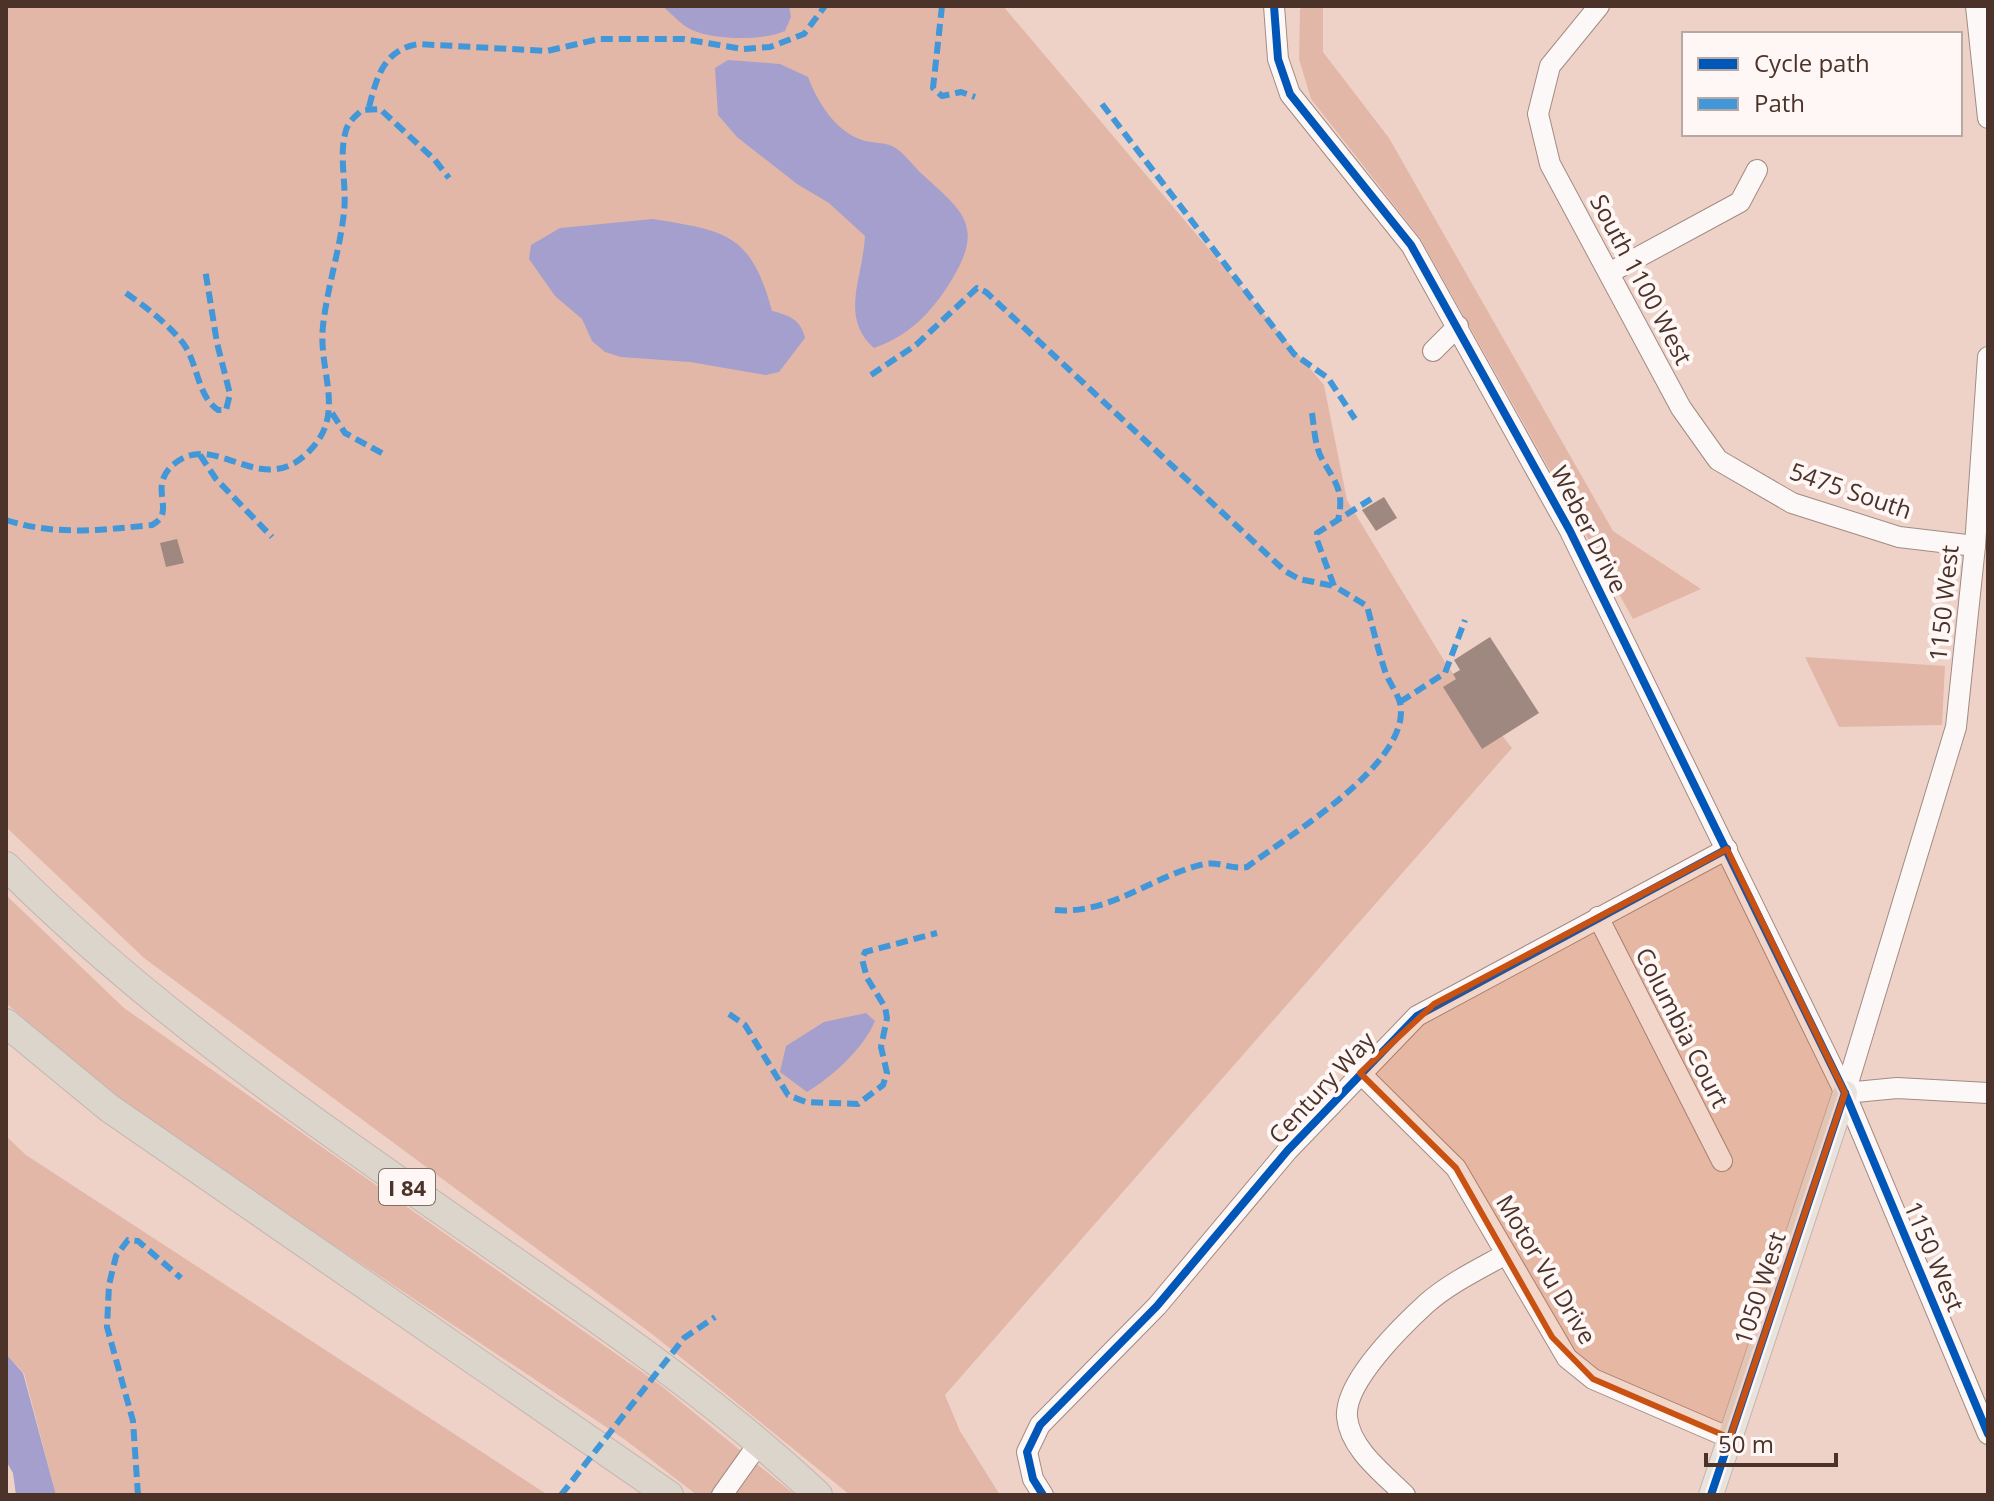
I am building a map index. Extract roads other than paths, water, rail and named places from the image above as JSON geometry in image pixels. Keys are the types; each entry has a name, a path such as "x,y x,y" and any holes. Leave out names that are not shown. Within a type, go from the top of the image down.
{"highway":[{"name":"I 84","path":"6,866 132,982 291,1105 663,1364 818,1495"},
{"path":"6,1023 109,1108 669,1495"}],"main road":[{"name":"1050 West","path":"1711,1495 1845,1093"}],"street":[{"name":"Weber Drive","path":"1274,6 1278,59 1290,94 1411,245 1454,329 1570,531 1845,1093"},
{"name":"South 1100 West","path":"1599,6 1550,66 1538,114 1550,164 1681,408 1718,460"},
{"path":"1976,6 1988,118"},
{"path":"1609,273 1740,202 1757,170"},
{"path":"1433,351 1454,329"},
{"name":"1150 West","path":"1988,357 1987,407 1975,546 1956,727 1845,1093 1988,1434"},
{"name":"5475 South","path":"1718,460 1792,503 1899,537 1975,546"},
{"name":"Century Way","path":"1043,1495 1033,1479 1027,1452 1040,1425 1157,1306 1288,1150 1360,1073 1434,1004 1727,849"},
{"name":"Columbia Court","path":"1598,917 1722,1161"},
{"name":"Motor Vu Drive","path":"1360,1073 1456,1168 1567,1358 1593,1379 1730,1438"},
{"path":"1845,1093 1897,1088 1988,1093"},
{"path":"1405,1495 1357,1447 1347,1416 1355,1383 1428,1303 1461,1278 1506,1254"},
{"path":"722,1495 759,1443"}]}
